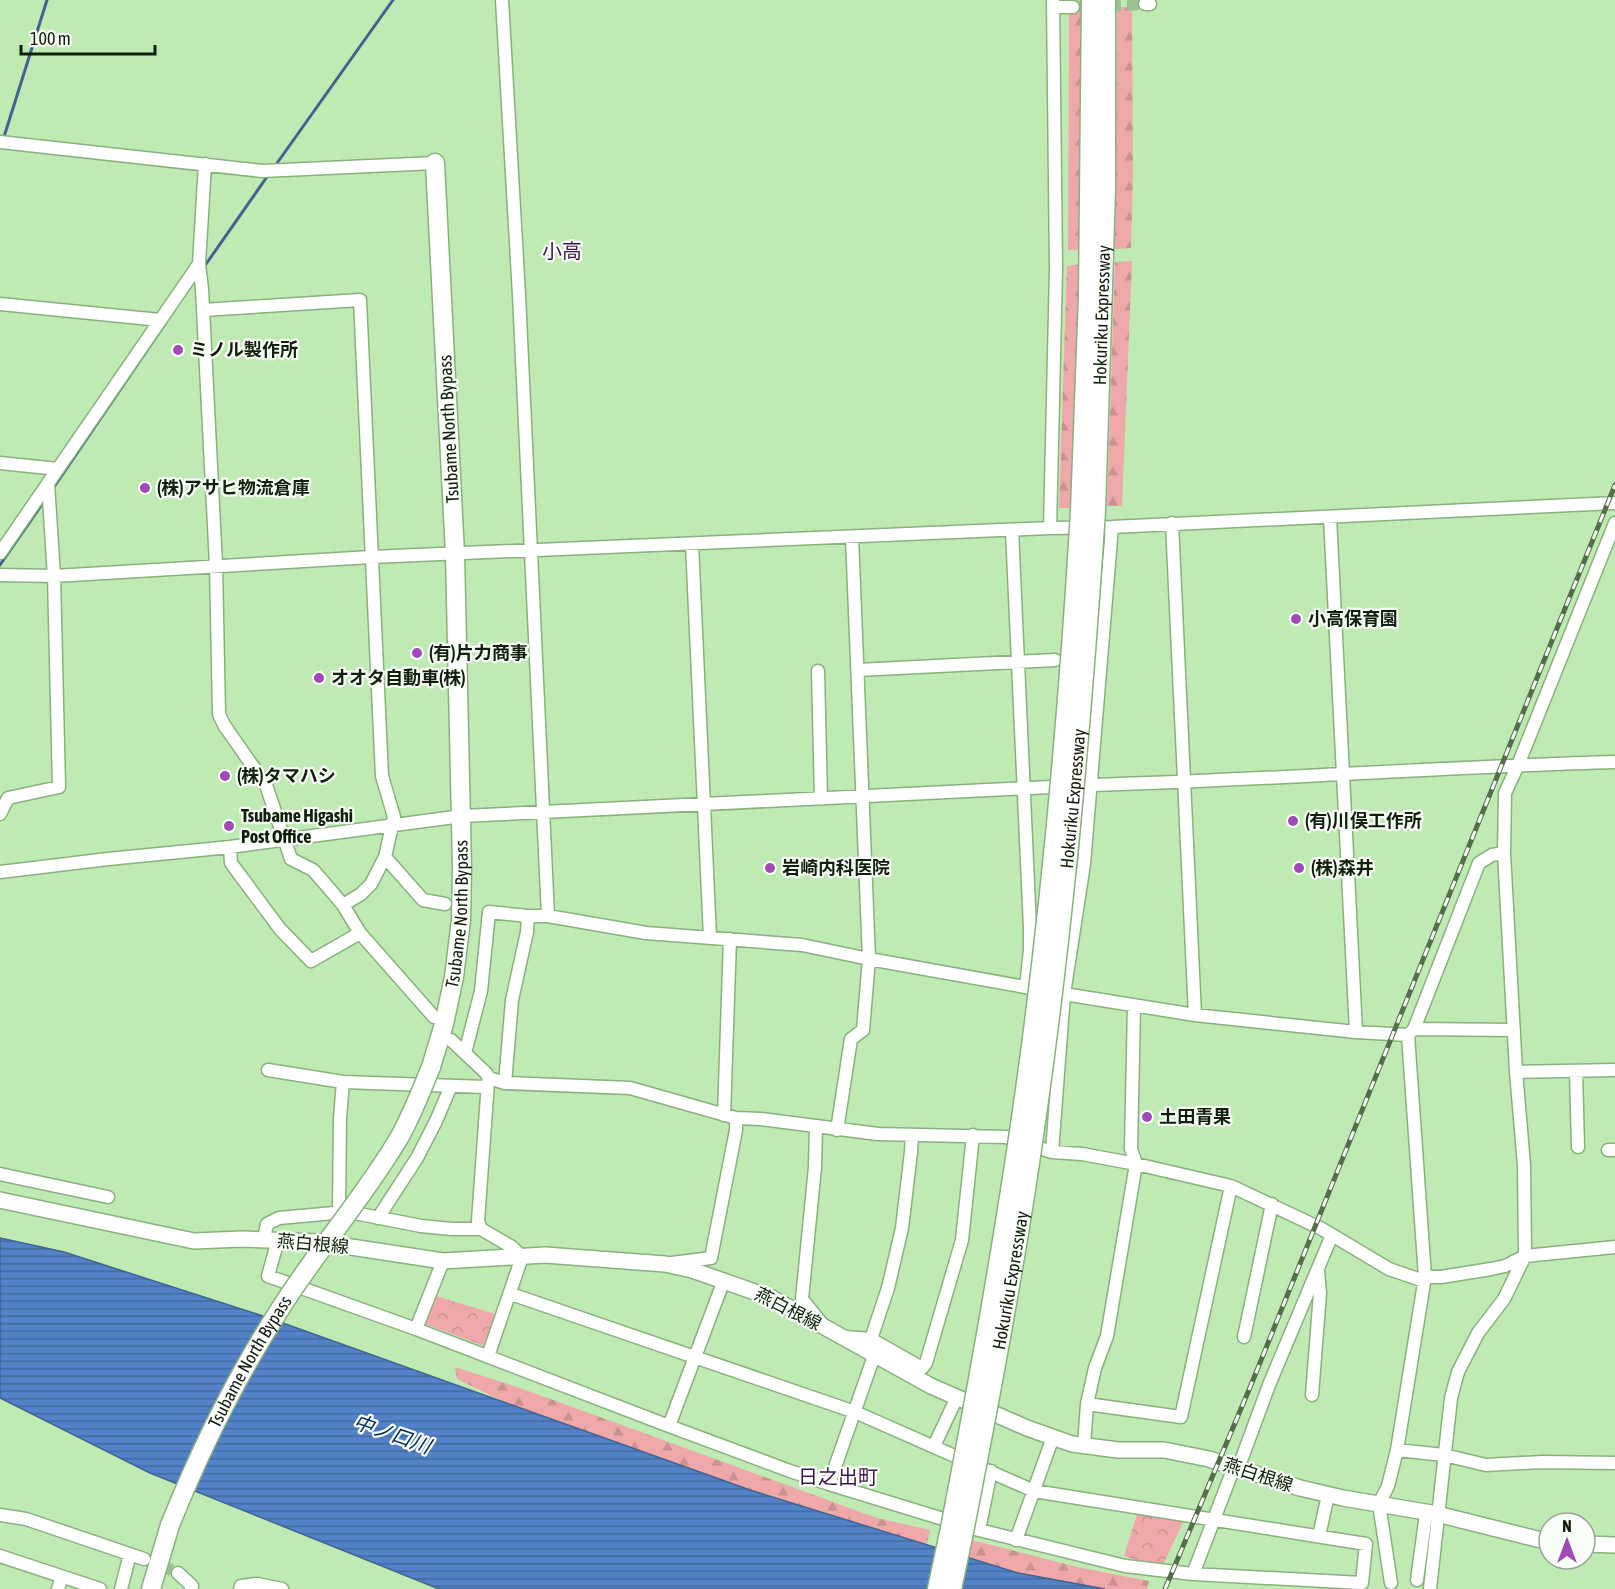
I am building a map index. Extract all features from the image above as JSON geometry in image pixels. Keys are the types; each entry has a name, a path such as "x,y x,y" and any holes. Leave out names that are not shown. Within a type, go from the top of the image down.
{"highway":[{"name":"Hokuriku Expressway","path":"936,1589 989,1319 1028,1067 1045,927 1088,511 1091,0"},
{"name":"Hokuriku Expressway","path":"952,1589 1004,1320 1026,1189 1043,1071 1071,823 1106,189 1106,0"},
{"name":"Tsubame North Bypass","path":"151,1589 170,1525 206,1442 241,1373 282,1305 374,1177 399,1137 417,1104 444,1024 459,945 462,816 455,554 435,163"}],"main road":[{"name":"燕白根線","path":"0,1200 194,1241 318,1242 443,1261 545,1255 664,1264 724,1280 772,1298 874,1356 957,1397 1072,1444 1118,1450 1164,1450 1238,1462 1300,1488 1432,1514 1537,1539"},
{"path":"1597,1544 1615,1545"}],"street":[{"path":"502,0 532,551 548,916"},
{"path":"1050,528 1056,268 1054,4 1073,7"},
{"path":"0,142 262,171 435,163"},
{"path":"205,164 199,264 216,565 219,714 224,725 266,785 291,858 313,870 343,905 360,933 434,1017"},
{"path":"0,554 199,264"},
{"path":"203,310 360,300 382,776 393,812 385,857 372,884 343,905"},
{"path":"0,304 160,320"},
{"path":"0,463 58,469"},
{"path":"0,814 4,798 59,788 54,576 48,483"},
{"path":"0,575 54,576 371,557 1615,504"},
{"path":"1330,517 1356,1032"},
{"path":"1417,1580 1444,1455 1451,1398 1458,1372 1478,1333 1504,1299 1525,1256 1524,1165 1516,1072 1504,853 1505,793 1615,523"},
{"path":"1172,524 1195,1015"},
{"path":"1052,1152 1064,994 1084,864 1112,527"},
{"path":"1012,530 1030,928 1026,987"},
{"path":"837,1131 851,1039 863,1030 869,959 852,537"},
{"path":"692,544 710,937"},
{"path":"858,670 1055,660"},
{"path":"818,671 821,799"},
{"path":"0,872 108,858 230,847 462,816 1091,784 1184,782 1615,762"},
{"path":"230,847 231,863 280,929 311,961 360,933"},
{"path":"1391,1583 1379,1504 1388,1486 1397,1450 1424,1279 1411,1032 1479,863 1492,855 1504,853"},
{"path":"385,857 423,900 446,904"},
{"path":"465,1053 481,991 489,912 548,916 646,933 802,945 1134,1007 1195,1015 1356,1032 1514,1030"},
{"path":"505,1083 512,1000 527,932 528,916"},
{"path":"664,1264 711,1258 736,1130 730,1117 730,939"},
{"path":"1084,1445 1087,1404 1095,1368 1107,1336 1136,1164 1131,1149 1134,1007"},
{"path":"451,1040 465,1053 488,1083 478,1221 482,1229"},
{"path":"268,1070 343,1082 451,1086 505,1083 630,1088 730,1117 816,1126 837,1131 1006,1137 1052,1152 1082,1154 1136,1164 1231,1186 1332,1235 1389,1269 1424,1279 1505,1266 1525,1256 1615,1247"},
{"path":"1516,1072 1615,1070"},
{"path":"1576,1071 1578,1147"},
{"path":"339,1210 340,1118 343,1082"},
{"path":"378,1218 417,1158 451,1086"},
{"path":"816,1126 815,1167 802,1299 825,1327"},
{"path":"871,1339 888,1288 902,1228 912,1135"},
{"path":"841,1336 871,1339 922,1368 926,1363 962,1240 974,1135"},
{"path":"0,1174 108,1197"},
{"path":"1087,1404 1181,1417 1231,1186"},
{"path":"1244,1337 1272,1204"},
{"path":"488,1356 522,1257 512,1246 482,1229 452,1229 339,1210 334,1213 279,1218 267,1224 271,1240 268,1276 488,1356 790,1472 979,1530 1125,1566 1193,1574 1362,1583 1366,1544 1034,1491 855,1412 511,1294"},
{"path":"1193,1574 1332,1235"},
{"path":"416,1329 443,1261"},
{"path":"1312,1395 1320,1293 1318,1269"},
{"path":"669,1426 724,1280"},
{"path":"830,1484 874,1356"},
{"path":"934,1446 957,1397"},
{"path":"1016,1539 1053,1437"},
{"path":"1397,1450 1444,1455 1486,1465 1542,1462 1615,1463"},
{"path":"979,1530 991,1471"},
{"path":"1319,1536 1328,1494"},
{"path":"1431,1584 1432,1514"},
{"path":"0,1515 26,1519 144,1559"},
{"path":"121,1589 130,1554"},
{"path":"0,1556 60,1583 100,1589"},
{"path":"178,1573 192,1586 191,1589"},
{"path":"240,1589 241,1586 257,1584 282,1589"}],"green space":[{"path":"1117,7 1132,7 1133,172 1131,248 1115,249"},
{"path":"1071,11 1082,11 1080,250 1068,250 1069,14"},
{"path":"1132,261 1122,506 1107,506 1115,262"},
{"path":"1081,264 1072,508 1059,508 1067,266"},
{"path":"436,1296 499,1315 487,1347 425,1324"},
{"path":"455,1367 523,1389 877,1518 930,1530 925,1553 531,1415 457,1379"},
{"path":"1138,1511 1185,1518 1161,1569 1124,1556"},
{"path":"972,1540 1077,1567 1149,1581 1147,1589 1062,1589 966,1564"}],"water":[{"name":"中ノ口川","path":"0,1238 64,1252 266,1317 750,1490 1018,1573 1105,1589 439,1589 150,1473 0,1398"}],"waterway":[{"path":"3,140 47,0"},
{"path":"275,166 393,0"},
{"path":"204,267 269,174"},
{"path":"54,487 165,324"},
{"path":"0,565 45,500"}],"tunnel":[{"path":"1073,7 1145,4"},
{"path":"144,1559 178,1573"}],"railway":[{"path":"1165,1589 1251,1385 1615,485"}],"place":[{"name":"ミノル製作所","path":"178,350"},
{"name":"(株)アサヒ物流倉庫","path":"145,488"},
{"name":"小高保育園","path":"1296,619"},
{"name":"(有)片力商事","path":"417,653"},
{"name":"オオタ自動車(株)","path":"319,678"},
{"name":"(株)タマハシ","path":"225,776"},
{"name":"(有)川俣工作所","path":"1293,821"},
{"name":"Tsubame Higashi Post Office","path":"229,826"},
{"name":"岩崎内科医院","path":"770,868"},
{"name":"(株)森井","path":"1299,868"},
{"name":"土田青果","path":"1147,1117"}],"district":[{"name":"小高","path":"562,251"},
{"name":"日之出町","path":"838,1477"}]}
